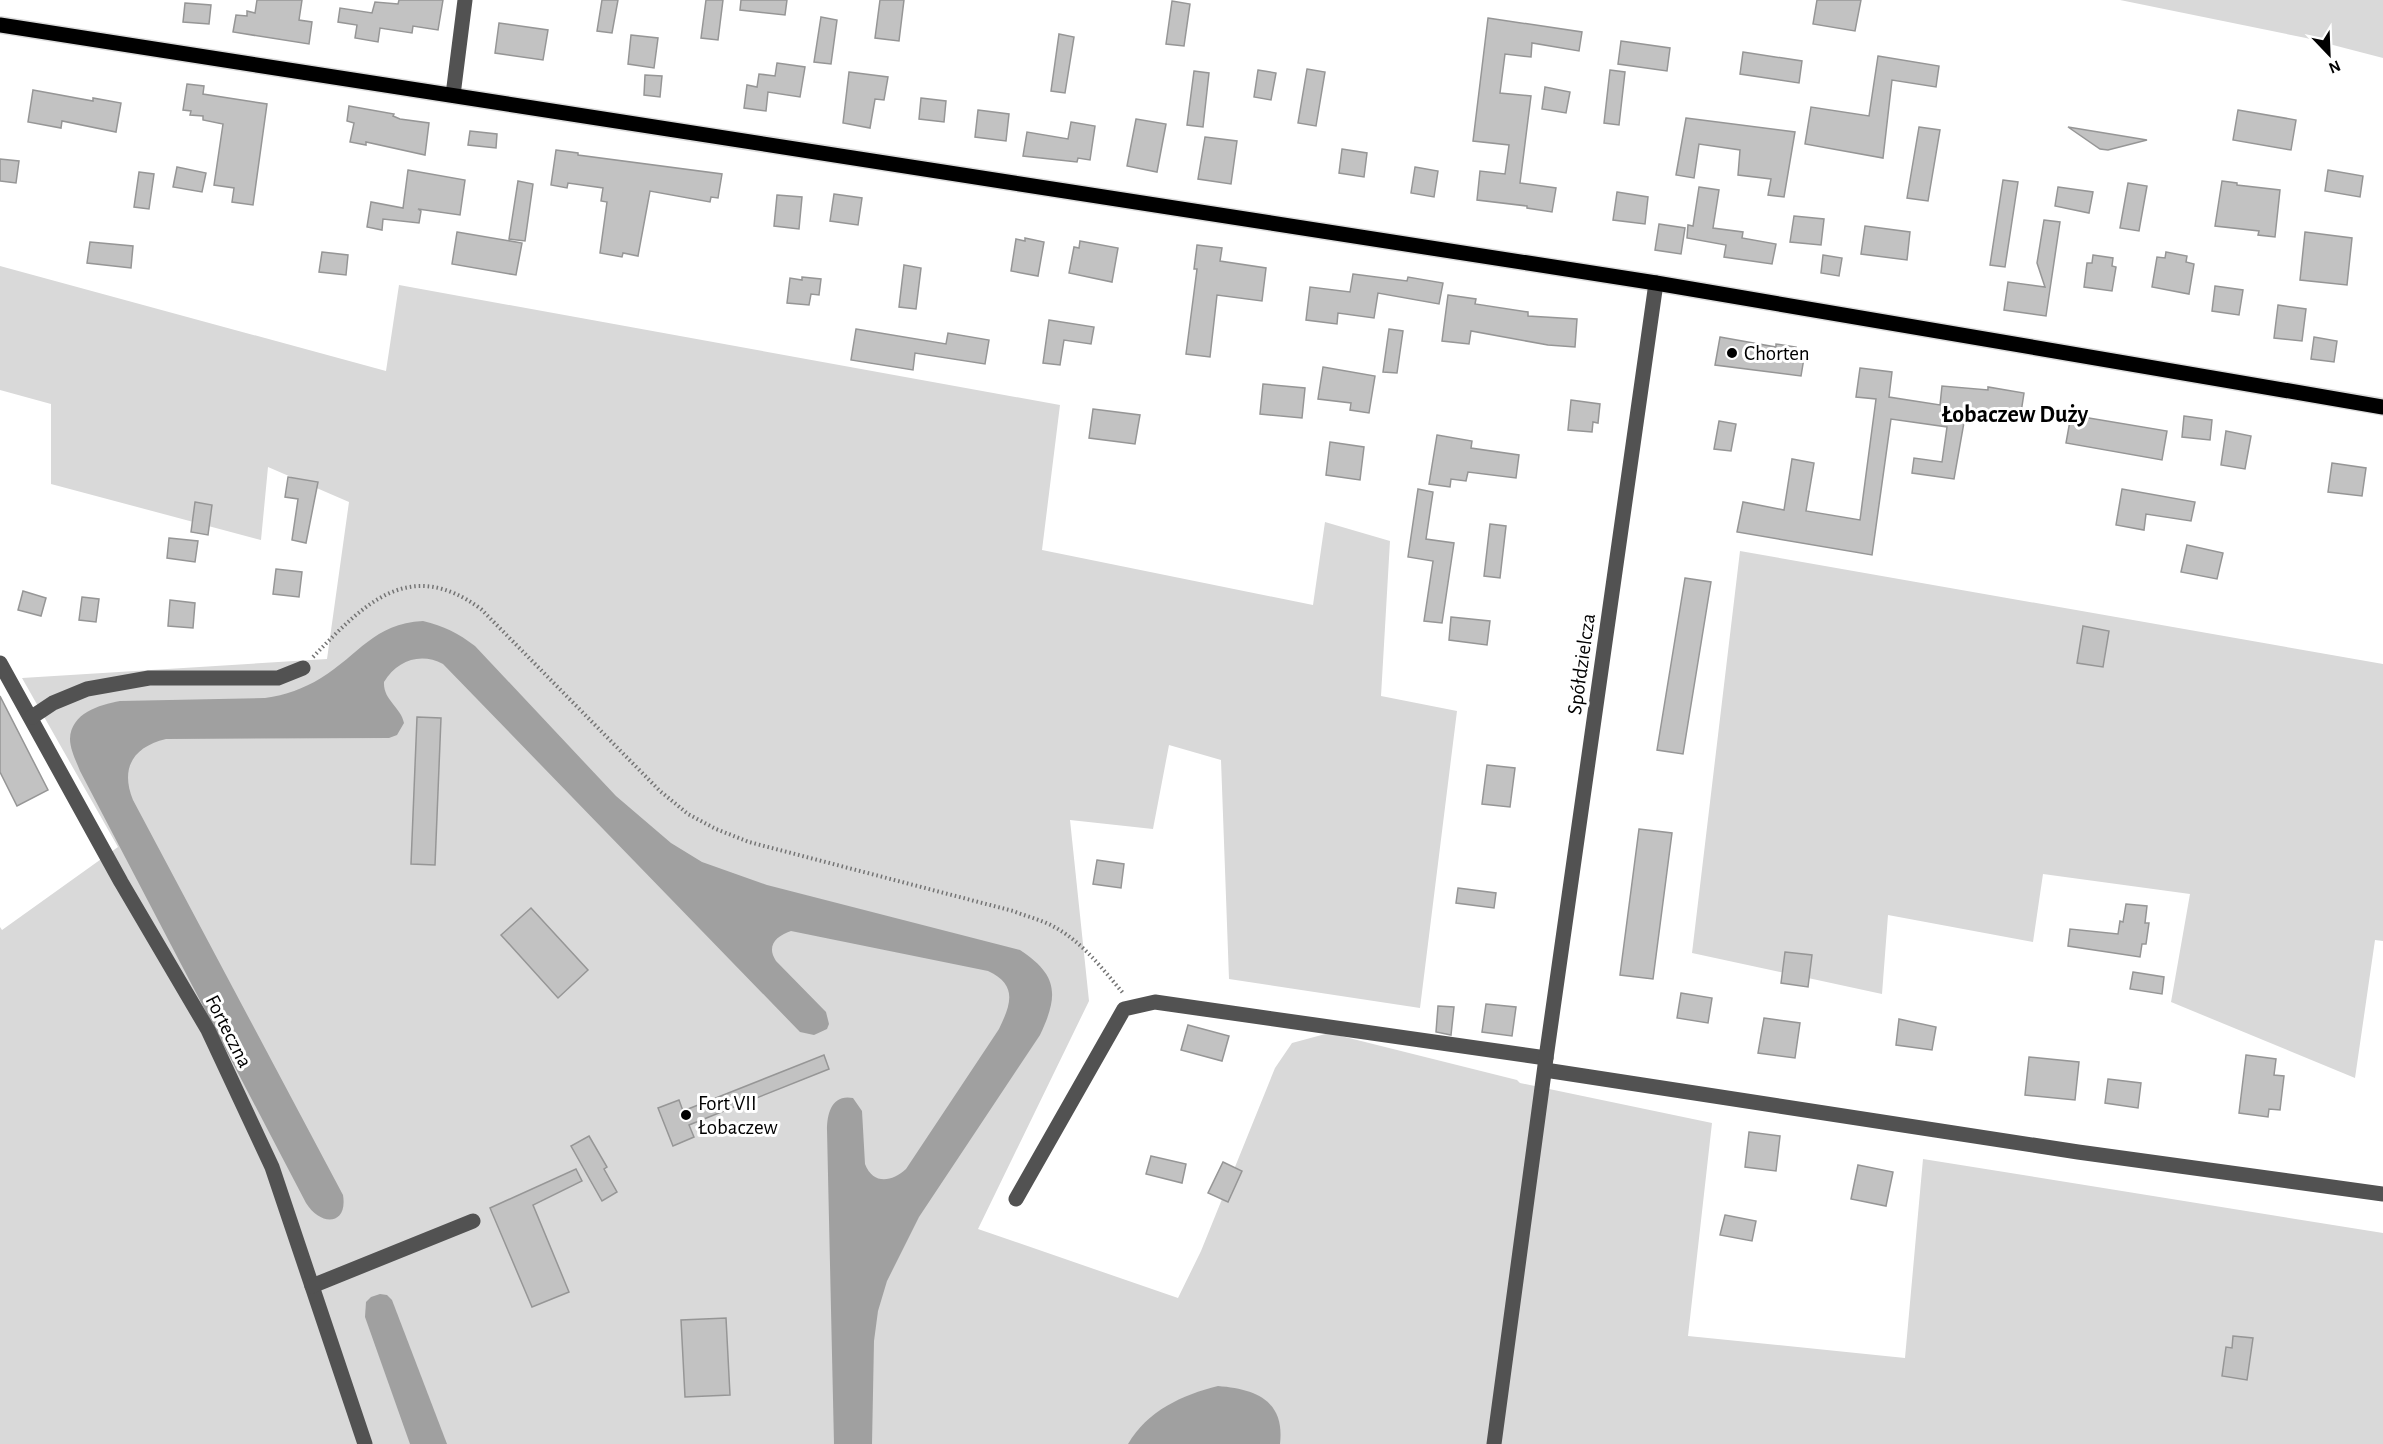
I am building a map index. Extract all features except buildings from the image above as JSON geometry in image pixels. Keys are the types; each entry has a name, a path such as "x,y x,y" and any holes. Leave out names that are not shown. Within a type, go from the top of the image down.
{"main road":[{"path":"0,25 1656,283 2383,407"}],"street":[{"path":"453,95 465,0"},
{"name":"Spółdzielcza","path":"1494,1444 1656,283"},
{"name":"Forteczna","path":"0,663 32,717 121,882 208,1030 272,1167 365,1444"},
{"path":"32,717 53,703 87,689 149,678 278,678 303,669"},
{"path":"1016,1199 1124,1009 1155,1002 1546,1059 2078,1152 2383,1194"},
{"path":"312,1286 473,1221"}],"path":[{"path":"303,669 339,630 362,609 382,596 403,588 426,585 444,588 465,597 482,609 633,765 688,814 716,829 750,842 1013,911 1046,922 1090,954 1135,1007"}],"shaded area":[{"path":"2120,0 2383,0 2383,58 2306,38"},
{"path":"0,266 386,371 399,285 1060,405 1042,550 1313,605 1325,522 1390,541 1381,696 1457,711 1420,1008 1229,979 1221,760 1169,745 1153,829 1070,820 1089,1001 978,1229 1178,1298 1201,1251 1275,1068 1292,1043 1329,1033 1517,1080 1520,1083 1712,1123 1688,1336 1905,1358 1923,1159 2383,1233 2383,1444 0,1444 0,927 2,930 118,847 22,678 327,659 349,502 268,467 261,540 51,484 51,404 0,390"},
{"path":"1740,551 2383,664 2383,941 2375,940 2355,1078 2171,1002 2190,894 2043,874 2033,942 1888,915 1882,994 1692,953"},
{"path":"423,621 450,630 475,646 616,796 671,843 702,862 767,885 1020,950 1033,959 1048,977 1052,997 1040,1035 919,1217 887,1281 878,1311 874,1341 872,1444 834,1444 828,1117 836,1102 840,1099 853,1098 862,1111 865,1164 868,1171 883,1179 895,1177 901,1173 906,1169 999,1029 1009,1003 1008,989 998,976 988,971 791,931 774,942 773,956 826,1012 829,1024 827,1029 814,1035 800,1032 443,664 435,660 418,659 403,663 389,674 384,682 386,694 404,723 397,735 389,738 166,739 145,747 132,761 129,769 129,789 133,800 343,1195 341,1212 332,1219 319,1216 306,1203 80,771 70,739 75,723 81,717 95,708 120,701 265,698 287,693 321,678 379,634 406,623"},
{"path":"380,1294 387,1295 392,1300 447,1444 410,1444 365,1317 366,1302 371,1297"},
{"path":"1218,1386 1244,1390 1265,1400 1278,1417 1280,1444 1128,1444 1145,1422 1167,1406 1191,1394"}],"place":[{"name":"Chorten","path":"1732,353"},
{"name":"Fort VII Łobaczew","path":"686,1115"}],"district":[{"name":"Łobaczew Duży","path":"2015,414"}]}
